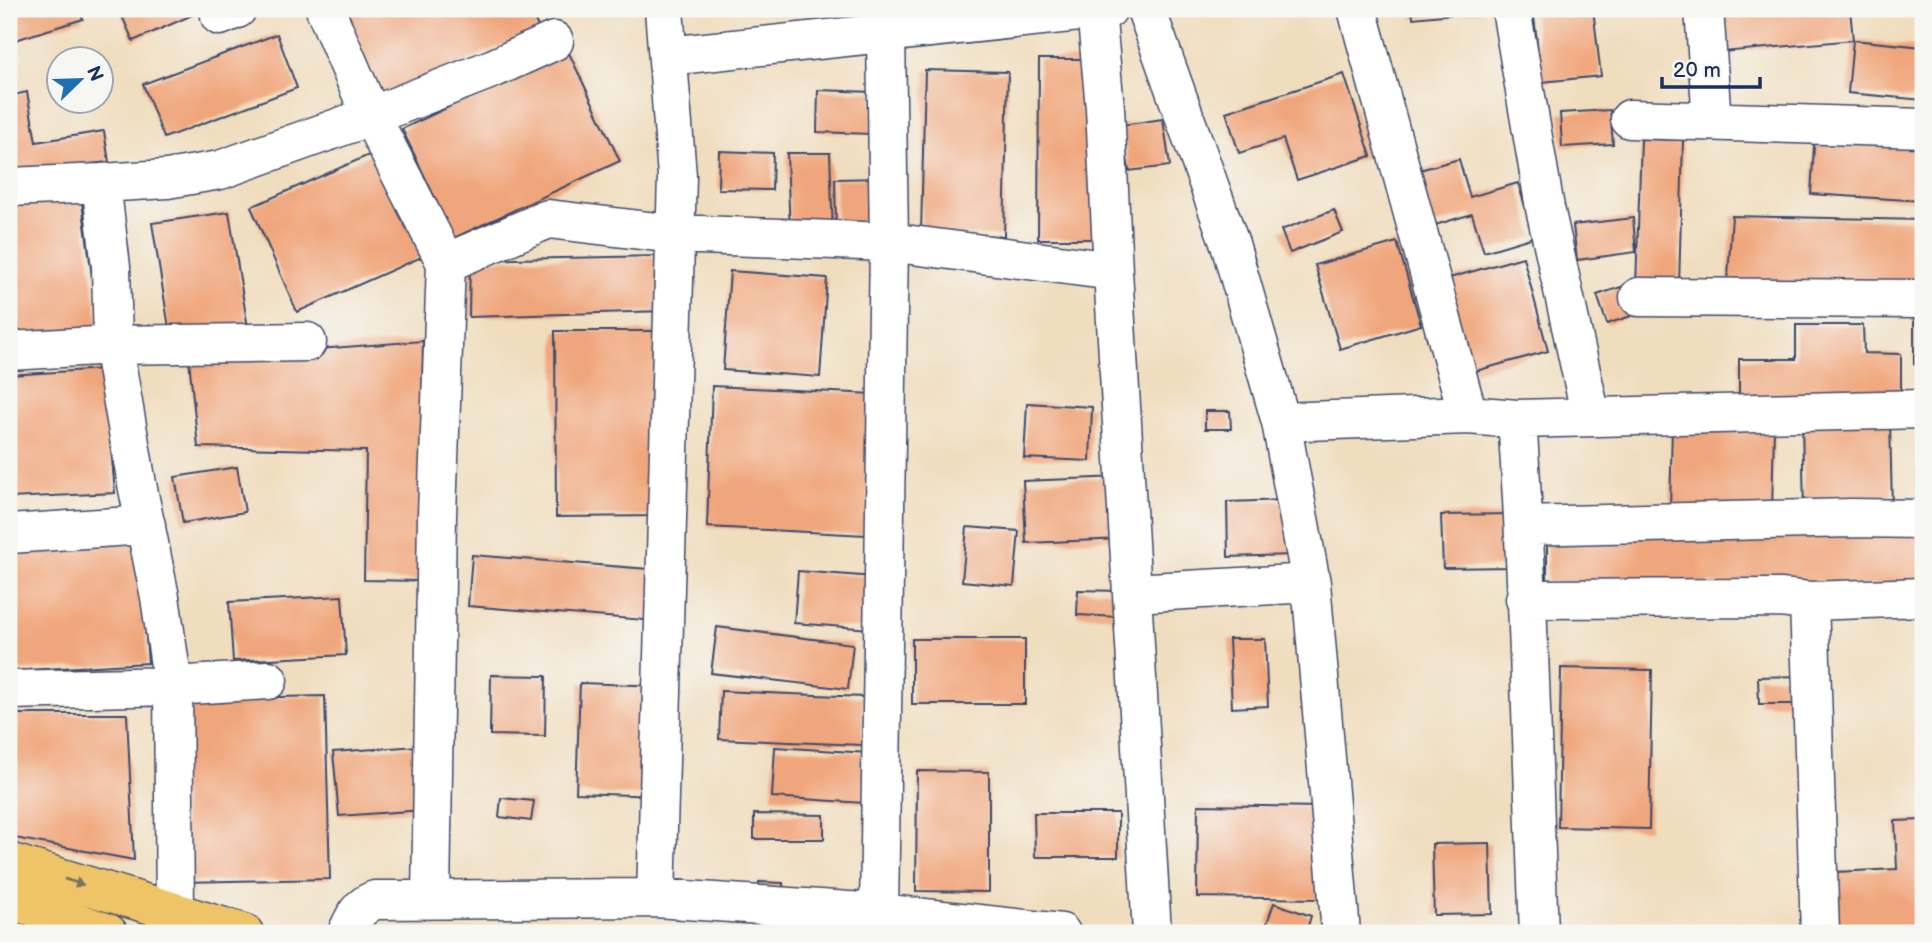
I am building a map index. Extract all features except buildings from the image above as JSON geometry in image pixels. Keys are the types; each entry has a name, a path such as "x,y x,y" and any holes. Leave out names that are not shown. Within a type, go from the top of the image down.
{"main road":[{"path":"9,862 244,933"},
{"path":"9,899 108,933"}],"street":[{"path":"324,9 371,116 446,264 437,515 431,899"},
{"path":"656,898 677,176 664,9"},
{"path":"668,56 1102,9 1105,108 1152,933"},
{"path":"1146,9 1230,244 1281,422 1311,583 1341,933"},
{"path":"1357,9 1468,415"},
{"path":"1511,9 1545,208 1591,417"},
{"path":"1704,9 1712,121"},
{"path":"879,913 889,242 886,33"},
{"path":"9,187 166,179 220,170 371,116 494,68 554,41"},
{"path":"1630,119 1923,128"},
{"path":"101,183 111,267 113,345 160,597 173,686 175,913"},
{"path":"446,264 548,219 674,234 889,242 1114,271"},
{"path":"1639,296 1923,299"},
{"path":"9,351 113,345 307,342"},
{"path":"1281,422 1468,415 1517,419 1923,409"},
{"path":"1517,419 1524,526 1539,933"},
{"path":"1524,526 1923,519"},
{"path":"9,534 146,525"},
{"path":"1132,593 1311,583"},
{"path":"1525,599 1780,598 1810,601 1923,597"},
{"path":"1810,601 1821,933"},
{"path":"9,690 173,686 268,680"},
{"path":"347,933 358,910 365,903 375,900 656,898 879,913 1061,933"}]}
